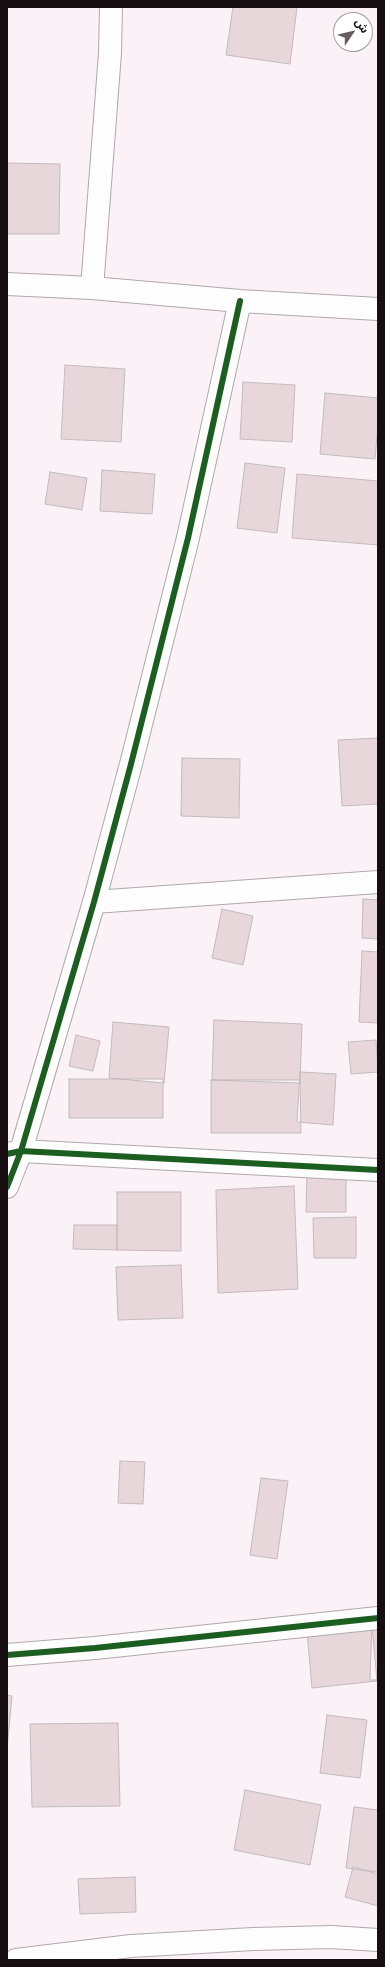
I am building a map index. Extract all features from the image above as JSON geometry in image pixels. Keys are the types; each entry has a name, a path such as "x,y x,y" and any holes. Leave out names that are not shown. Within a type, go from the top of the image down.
{"street":[{"path":"92,288 110,53 110,7"},
{"path":"7,284 92,288 240,301 378,309"},
{"path":"7,1187 14,1152 94,902 188,538 240,301"},
{"path":"94,902 378,882"},
{"path":"14,1152 378,1170"},
{"path":"7,1655 95,1648 378,1618"},
{"path":"16,1960 131,1946 253,1939 330,1937 378,1940"}],"building":[{"path":"233,7 297,7 290,64 226,55"},
{"path":"7,163 60,164 59,234 7,234"},
{"path":"65,365 125,369 121,442 61,439"},
{"path":"243,382 295,385 292,442 240,439"},
{"path":"325,393 378,398 378,425 375,459 320,454"},
{"path":"245,463 285,468 277,533 237,528"},
{"path":"102,470 155,474 152,514 100,511"},
{"path":"50,472 87,478 82,510 45,504"},
{"path":"297,474 378,481 378,545 292,538"},
{"path":"378,738 378,804 342,806 338,740"},
{"path":"182,758 240,759 239,818 181,816"},
{"path":"363,899 378,900 378,939 362,938"},
{"path":"222,909 253,916 243,965 212,958"},
{"path":"362,951 378,952 378,1023 359,1022"},
{"path":"214,1020 302,1024 300,1083 212,1080"},
{"path":"113,1022 169,1027 164,1083 109,1078"},
{"path":"76,1035 100,1041 93,1071 69,1066"},
{"path":"376,1040 378,1072 351,1074 348,1042"},
{"path":"300,1072 336,1074 333,1125 297,1122"},
{"path":"69,1079 163,1079 163,1118 69,1118"},
{"path":"211,1080 300,1080 301,1133 211,1133"},
{"path":"307,1170 346,1171 346,1212 306,1212"},
{"path":"294,1186 298,1289 218,1293 216,1190"},
{"path":"117,1192 181,1192 181,1251 117,1250"},
{"path":"356,1217 356,1258 314,1258 313,1218"},
{"path":"74,1225 117,1225 117,1250 73,1249"},
{"path":"181,1265 183,1318 118,1320 116,1267"},
{"path":"120,1461 145,1462 143,1504 118,1503"},
{"path":"261,1478 288,1481 277,1559 250,1555"},
{"path":"372,1626 377,1681 312,1688 307,1632"},
{"path":"372,1626 378,1626 378,1680 370,1680"},
{"path":"7,1695 12,1696 7,1749"},
{"path":"327,1715 367,1720 360,1778 320,1773"},
{"path":"118,1723 120,1806 32,1807 30,1724"},
{"path":"245,1790 321,1805 310,1865 234,1850"},
{"path":"354,1807 378,1810 378,1872 346,1868"},
{"path":"353,1867 378,1874 378,1906 345,1897"},
{"path":"135,1877 136,1912 80,1914 78,1879"}],"cycle path":[{"path":"7,1187 21,1151 94,902 131,764 188,538 240,301"},
{"path":"7,1154 21,1151 378,1170"},
{"path":"7,1655 95,1648 378,1618"}]}
